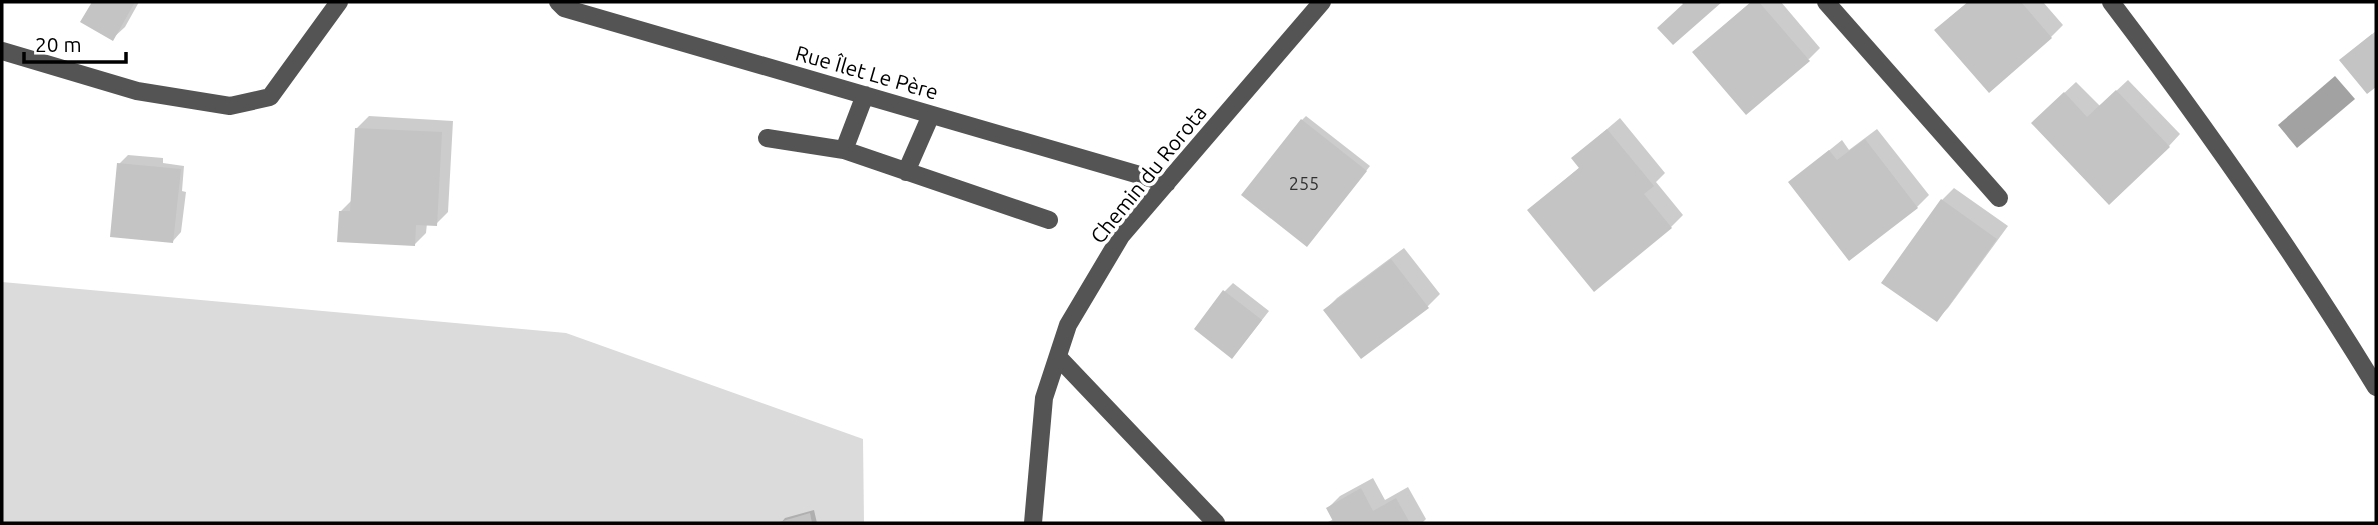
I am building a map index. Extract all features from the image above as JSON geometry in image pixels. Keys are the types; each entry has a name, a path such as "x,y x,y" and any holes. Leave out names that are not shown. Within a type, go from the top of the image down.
{"street":[{"path":"2,51 137,91 230,106 270,97 340,2"},
{"name":"Rue Îlet Le Père","path":"558,2 564,8 1167,183"},
{"name":"Chemin du Rorota","path":"1032,523 1044,398 1068,326 1121,236 1322,2"},
{"path":"1826,2 1999,198"},
{"path":"2110,2 2164,71 2325,303 2376,387"},
{"path":"844,150 865,95"},
{"path":"906,172 931,115"},
{"path":"767,138 844,150 1049,220"},
{"path":"1058,357 1216,523"}],"shaded area":[{"path":"2335,76 2355,99 2297,148 2278,125"},
{"path":"2,282 566,333 863,439 864,523 2,523"}],"building":[{"path":"92,2 135,2 113,41 80,22"},
{"path":"1681,2 1722,2 1673,45 1657,28 1683,4"},
{"path":"1751,2 1759,2 1810,61 1746,115 1692,52"},
{"path":"1968,2 2021,2 2052,38 1989,93 1934,30"},
{"path":"2372,34 2376,39 2376,87 2367,94 2339,60"},
{"path":"2116,90 2170,147 2109,205 2031,123 2064,92 2087,117"},
{"path":"1301,119 1367,171 1307,247 1241,195"},
{"path":"355,128 442,132 437,226 416,225 415,246 337,242 339,211 350,211"},
{"path":"1607,129 1654,186 1644,194 1672,228 1594,292 1527,210 1579,168 1571,158"},
{"path":"1865,139 1918,208 1849,261 1788,182 1829,150 1837,160"},
{"path":"117,163 181,169 173,243 110,237"},
{"path":"1941,199 1997,239 1937,322 1881,283"},
{"path":"1391,259 1429,308 1361,359 1323,310"},
{"path":"1223,290 1262,320 1232,359 1194,329"},
{"path":"1361,488 1373,511 1396,498 1410,523 1334,523 1326,508"},
{"path":"810,513 812,523 776,523"}]}
